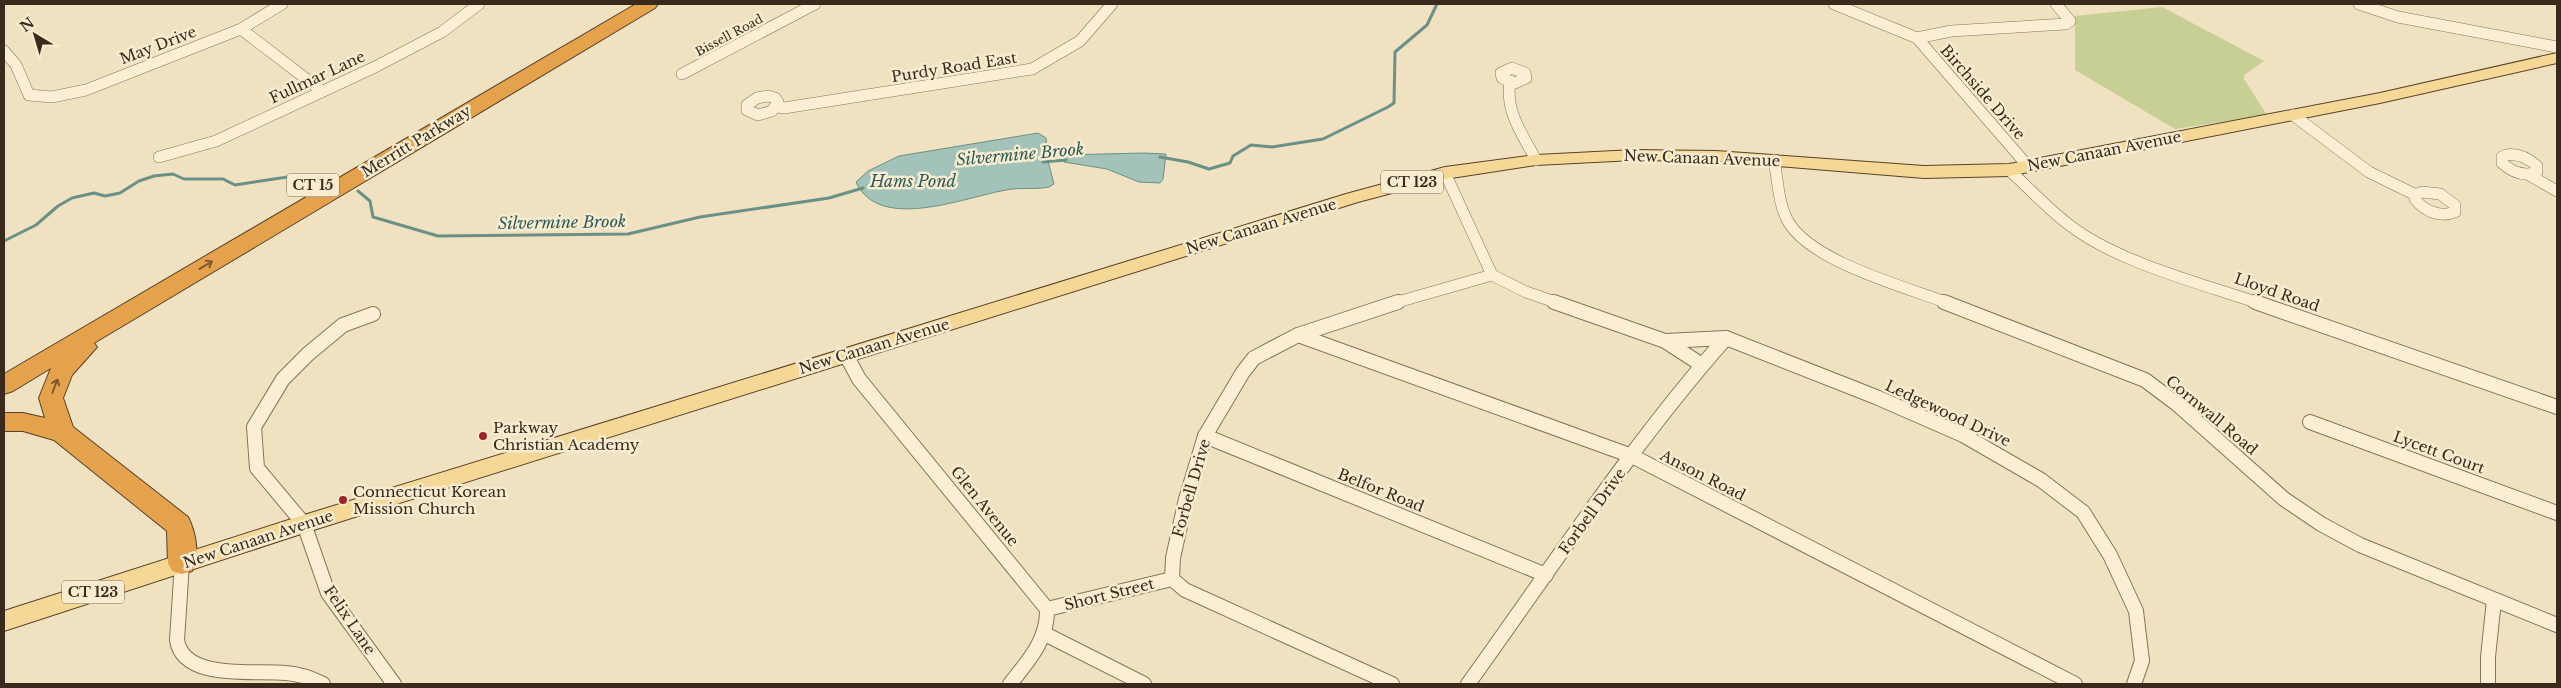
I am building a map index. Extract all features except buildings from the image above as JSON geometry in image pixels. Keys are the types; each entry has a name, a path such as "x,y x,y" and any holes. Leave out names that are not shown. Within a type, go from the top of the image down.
{"highway":[{"name":"Merritt Parkway","path":"4,367 624,4"},
{"name":"Merritt Parkway","path":"4,386 649,4"},
{"path":"62,432 51,398 62,370 77,353 165,290"},
{"path":"4,422 23,422 62,432 179,525 182,535 182,563"}],"main road":[{"name":"New Canaan Avenue","path":"4,620 304,524 1352,198 1445,173 1536,160 1668,154 1924,172 2009,170 2293,115 2557,58"}],"street":[{"name":"May Drive","path":"4,51 8,54 22,77 29,95 52,98 86,90 241,29 282,4"},
{"name":"Fullmar Lane","path":"159,157 216,141 322,91 442,32 479,4"},
{"name":"Bissell Road","path":"682,74 814,4"},
{"name":"Purdy Road East","path":"777,107 784,108 834,101 1032,69 1068,50 1080,41 1112,4"},
{"name":"Birchside Drive","path":"1834,4 1917,38 2027,165"},
{"name":"Birchside Drive","path":"1917,38 1951,31 2066,24 2070,21 2056,4"},
{"path":"2359,4 2398,17 2557,47"},
{"path":"241,29 322,91"},
{"path":"1510,82 1506,95 1510,108 1536,160"},
{"path":"2293,115 2369,172 2416,195"},
{"name":"Cornwall Road","path":"1774,160 1782,210 1789,226 1805,242 1837,261 2145,380 2177,404 2284,499 2321,524 2360,545 2557,625"},
{"name":"Lloyd Road","path":"2009,170 2069,225 2106,247 2151,266 2557,406"},
{"path":"1445,173 1492,275 1526,292 1665,341 1702,364"},
{"path":"2529,175 2557,191"},
{"name":"Forbell Drive","path":"1172,579 1173,558 1186,499 1205,436 1243,372 1254,358 1298,335 1416,296 1492,275"},
{"path":"304,524 257,468 254,427 283,379 308,354 343,325 374,314"},
{"name":"Anson Road","path":"1298,335 1632,456 2075,684"},
{"path":"1665,341 1726,338"},
{"name":"Forbell Drive","path":"1468,684 1632,456 1702,364 1726,338"},
{"name":"Ledgewood Drive","path":"1726,338 1876,397 1963,435 2000,454 2041,480 2083,512 2110,555 2136,611 2142,661 2134,684"},
{"name":"Glen Avenue","path":"846,355 859,379 1047,609"},
{"name":"Lycett Court","path":"2310,422 2557,513"},
{"name":"Belfor Road","path":"1205,436 1546,575"},
{"name":"Felix Lane","path":"304,524 328,593 394,684"},
{"path":"182,563 177,647 185,661 200,668 227,675 289,672 306,675 323,684"},
{"path":"1172,579 1185,590 1392,684"},
{"name":"Short Street","path":"1047,609 1172,579"},
{"path":"2488,684 2488,657 2494,600"},
{"path":"1010,684 1045,634 1049,620 1047,609"},
{"path":"1045,634 1144,684"}],"green space":[{"path":"2162,7 2264,61 2244,75 2244,79 2267,115 2175,129 2075,70 2075,16"}],"water":[{"name":"Hams Pond","path":"1038,133 1046,138 1048,161 1054,184 1049,187 1011,189 947,204 903,209 883,206 867,197 856,182 868,171 899,156"},
{"path":"1166,154 1163,179 1160,183 1139,182 1107,169 1064,162 1062,155"}],"waterway":[{"name":"Silvermine Brook","path":"1160,157 1188,162 1209,169 1230,163 1233,156 1251,145 1272,147 1323,139 1388,107 1394,103 1395,52 1427,25 1437,4"},
{"name":"Silvermine Brook","path":"1043,162 1066,160"},
{"name":"Silvermine Brook","path":"4,241 36,225 58,206 72,198 94,193 105,196 120,193 139,181 154,176 173,174 184,179 223,179 235,185 294,176 303,177"},
{"name":"Silvermine Brook","path":"358,191 370,201 373,217 438,236 628,234 700,217 829,198 863,188"}],"place":[{"name":"Parkway Christian Academy","path":"483,436"},
{"name":"Connecticut Korean Mission Church","path":"343,500"}]}
